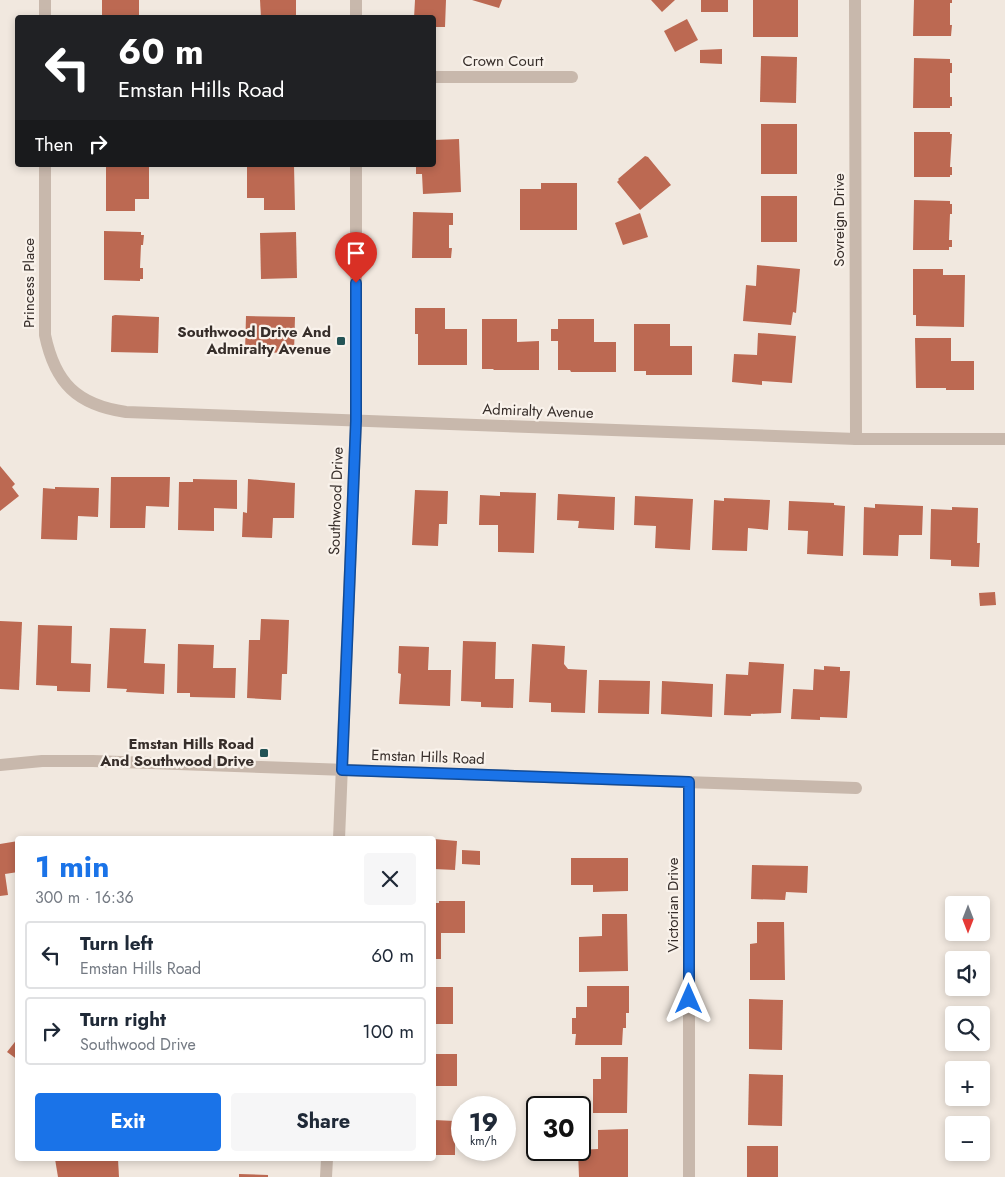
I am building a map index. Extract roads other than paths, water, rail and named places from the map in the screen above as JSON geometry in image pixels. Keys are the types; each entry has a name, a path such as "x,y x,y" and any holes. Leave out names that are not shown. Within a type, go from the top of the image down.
{"street":[{"path":"45,0 45,15"},
{"path":"356,0 356,15"},
{"name":"Sovreign Drive","path":"856,0 856,439"},
{"name":"Crown Court","path":"436,77 572,77"},
{"name":"Princess Place","path":"45,167 45,335 50,357 60,376 75,392"},
{"name":"Southwood Drive","path":"339,836 356,421 356,167"},
{"name":"Admiralty Avenue","path":"75,392 87,401 107,409 126,412 856,439 1005,439"},
{"name":"Emstan Hills Road","path":"0,765 42,761 93,761 856,788"},
{"name":"Victorian Drive","path":"689,782 689,1177"},
{"path":"326,1177 327,1161"}],"place":[{"name":"Southwood Drive And Admiralty Avenue","path":"341,341"},
{"name":"Emstan Hills Road And Southwood Drive","path":"264,753"}]}
